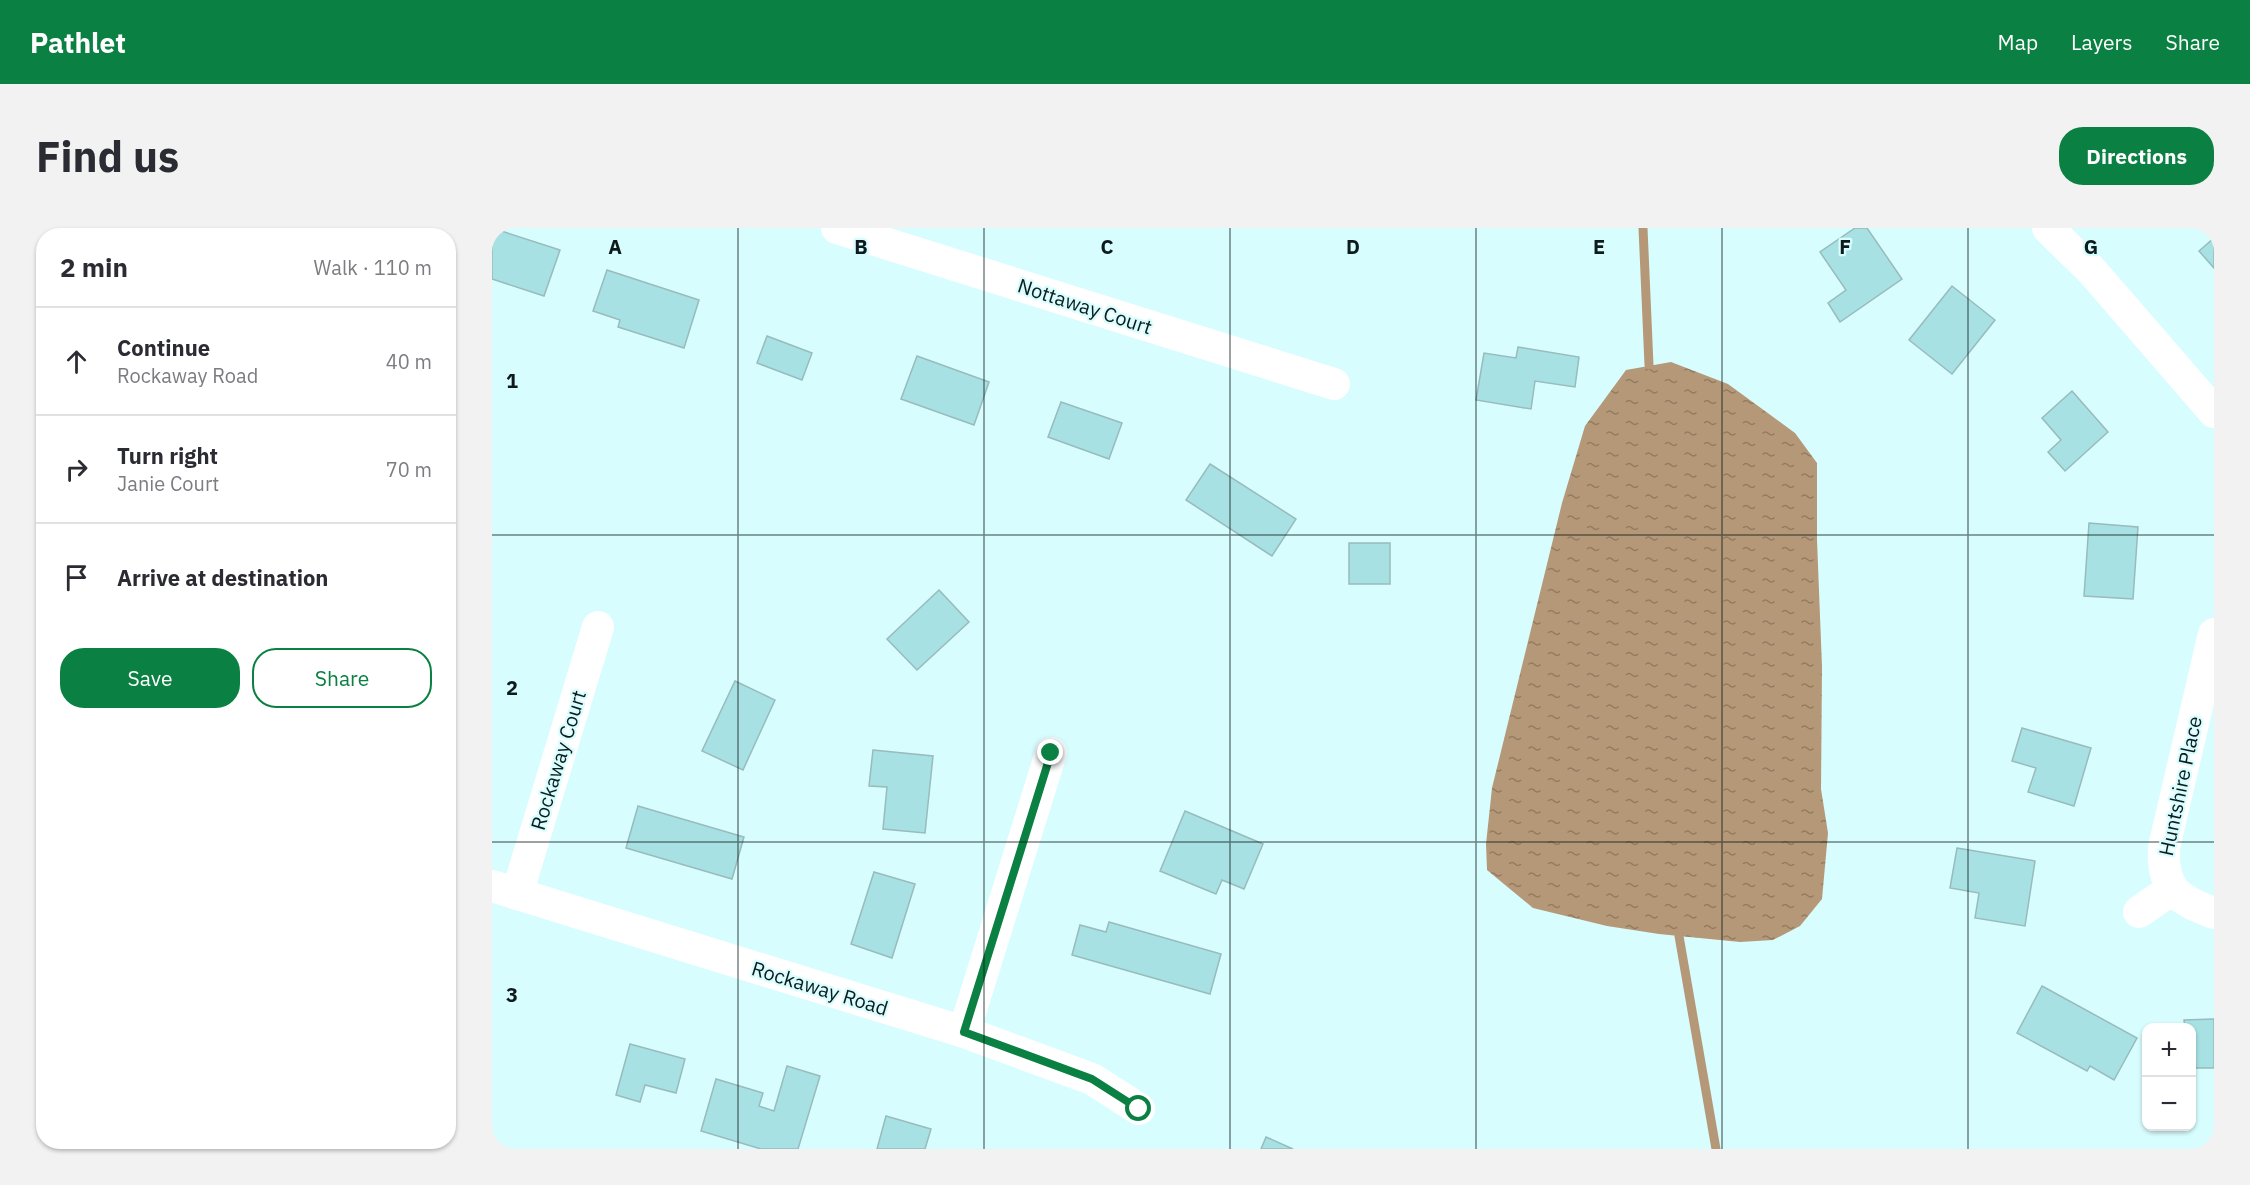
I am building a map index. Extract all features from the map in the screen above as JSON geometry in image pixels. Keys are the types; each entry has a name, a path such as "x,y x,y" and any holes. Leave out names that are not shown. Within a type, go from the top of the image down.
{"street":[{"name":"Nottaway Court","path":"837,228 1334,384"},
{"path":"2048,228 2092,272 2214,412"},
{"name":"Rockaway Court","path":"504,890 598,627"},
{"name":"Huntshire Place","path":"2172,889 2163,868 2164,847 2214,634"},
{"path":"964,1032 1051,753"},
{"path":"2139,912 2172,889 2186,902 2214,913"},
{"name":"Rockaway Road","path":"504,890 964,1032 1092,1079 1139,1109"}],"water":[{"path":"1671,362 1728,384 1795,433 1817,463 1817,540 1822,667 1821,789 1828,833 1822,899 1800,926 1773,940 1740,942 1659,934 1607,926 1533,908 1487,870 1486,844 1492,788 1562,503 1585,426 1626,370"}],"building":[{"path":"492,228 560,250 544,296 492,279"},
{"path":"1855,228 1867,228 1902,279 1840,322 1828,303 1846,290 1820,252"},
{"path":"2214,238 2214,268 2199,251"},
{"path":"607,270 699,300 684,348 618,327 620,320 593,311"},
{"path":"1952,286 1995,320 1952,374 1909,340"},
{"path":"767,336 812,353 802,380 757,363"},
{"path":"1518,347 1579,357 1575,387 1535,381 1531,409 1476,400 1484,353 1516,358"},
{"path":"917,356 989,382 974,425 901,399"},
{"path":"2072,391 2108,432 2065,471 2048,452 2061,440 2042,418"},
{"path":"1061,402 1122,423 1109,459 1048,437"},
{"path":"1210,464 1296,519 1272,556 1186,500"},
{"path":"2089,523 2138,527 2133,599 2084,596"},
{"path":"1349,543 1390,543 1390,584 1349,584"},
{"path":"939,590 969,622 917,670 887,639"},
{"path":"735,681 775,700 743,770 702,751"},
{"path":"2022,728 2091,748 2074,806 2028,792 2036,768 2012,761"},
{"path":"873,750 933,756 925,833 883,829 887,787 869,786"},
{"path":"638,806 744,837 732,879 626,848"},
{"path":"1185,811 1263,844 1244,889 1222,880 1216,894 1160,871"},
{"path":"1957,848 2035,861 2025,926 1975,918 1979,893 1950,888"},
{"path":"874,872 915,884 892,958 851,944"},
{"path":"1109,922 1221,954 1210,994 1072,955 1080,925 1106,932"},
{"path":"2042,986 2137,1038 2114,1080 2090,1066 2087,1071 2017,1033"},
{"path":"2214,1019 2214,1068 2196,1068 2196,1023 2184,1023 2184,1020"},
{"path":"630,1044 685,1059 676,1093 645,1085 640,1102 616,1095"},
{"path":"787,1066 820,1076 798,1149 761,1149 701,1131 716,1079 763,1093 759,1106 774,1111"},
{"path":"886,1116 931,1129 925,1149 877,1149"},
{"path":"1266,1137 1293,1149 1261,1149"}],"waterway":[{"path":"1643,228 1649,365"},
{"path":"1679,936 1716,1149"}],"route":[{"path":"1051,753 964,1032 1092,1079 1139,1109"}]}
